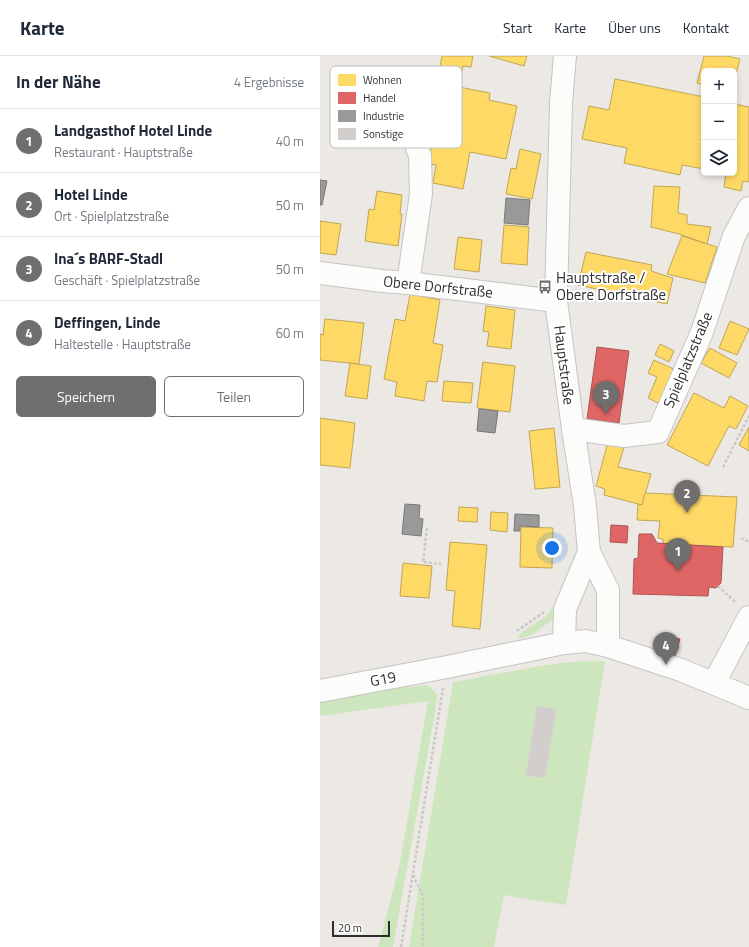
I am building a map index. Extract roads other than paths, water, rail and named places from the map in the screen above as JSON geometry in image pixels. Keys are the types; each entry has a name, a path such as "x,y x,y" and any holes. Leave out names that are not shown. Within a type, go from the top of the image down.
{"street":[{"name":"Hauptstraße","path":"565,56 561,103 556,301 585,506 589,552 608,590 608,646"},
{"path":"408,283 421,194 420,156 417,148"},
{"name":"Spielplatzstraße","path":"573,429 624,436 658,432 702,332 734,236 749,208"},
{"name":"Obere Dorfstraße","path":"320,273 556,301"},
{"name":"Hauptstraße","path":"564,643 565,609 589,552"},
{"path":"714,683 743,610"},
{"path":"564,643 586,641 608,646 681,670 749,698"},
{"name":"G19","path":"320,691 564,643"}],"place":[{"name":"Hauptstraße / Obere Dorfstraße","path":"545,287"},
{"name":"Ina´s BARF-Stadl","path":"606,414"},
{"name":"Hotel Linde","path":"687,513"},
{"name":"Landgasthof Hotel Linde","path":"678,571"},
{"name":"Deffingen, Linde","path":"666,665"}]}
